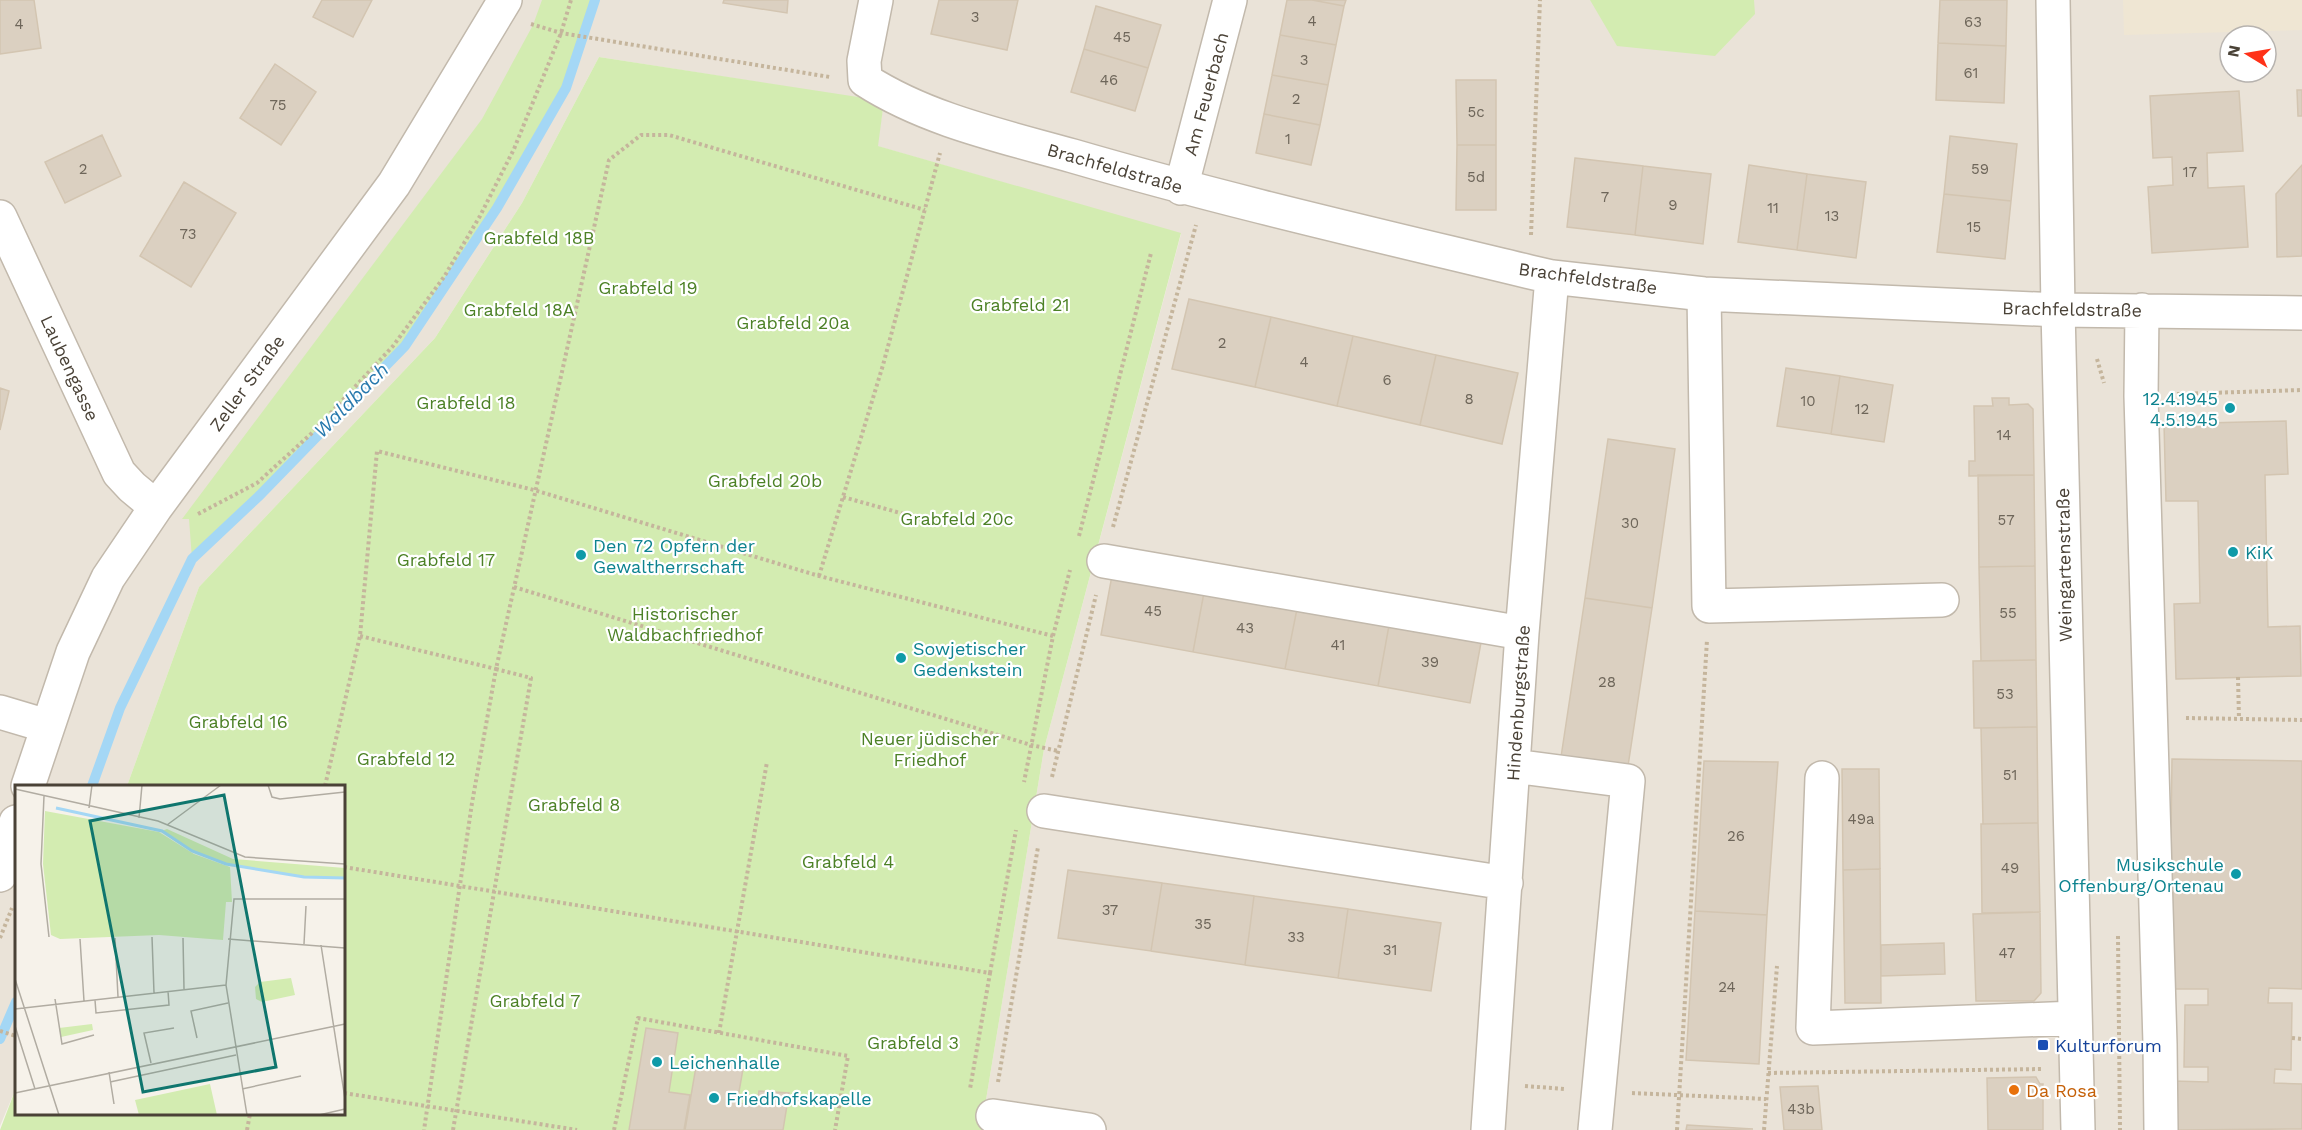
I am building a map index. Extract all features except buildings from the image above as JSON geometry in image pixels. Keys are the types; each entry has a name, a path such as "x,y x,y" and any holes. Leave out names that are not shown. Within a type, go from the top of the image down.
{"street":[{"name":"Zeller Straße","path":"28,785 73,652 108,578 156,507 394,184 505,0"},
{"path":"865,80 864,61 876,0"},
{"name":"Am Feuerbach","path":"1193,191 1230,0"},
{"name":"Weingartenstraße","path":"2053,0 2058,310 2078,1130"},
{"name":"Brachfeldstraße","path":"865,80 884,92 948,120 1193,191 1541,274 1704,294 2058,310 2302,313"},
{"name":"Laubengasse","path":"0,217 119,473 132,488 156,507"},
{"name":"Hindenburgstraße","path":"1488,1130 1514,766 1541,274"},
{"path":"1704,294 1709,606 1942,600"},
{"path":"2142,310 2141,396 2160,1032 2160,1130"},
{"path":"1104,561 1522,633"},
{"path":"0,712 47,726"},
{"path":"1514,766 1628,781 1595,1130"},
{"path":"1822,778 1813,1028 2075,1018"},
{"path":"1028,809 1506,883"},
{"path":"7,889 15,829"},
{"path":"981,1106 1089,1130"}],"path":[{"path":"189,518 257,483 312,433 393,346 444,277 480,216 514,148 561,33 571,0"},
{"path":"1540,0 1541,274"},
{"path":"561,33 848,80 865,80"},
{"path":"819,576 883,365 948,120"},
{"path":"424,1130 459,886 496,669 609,160 641,135 669,135 925,210"},
{"path":"981,1106 990,973 1028,809 1058,751 1193,191"},
{"path":"1077,543 1151,253"},
{"path":"2141,396 2302,390"},
{"path":"325,785 360,636 377,451 534,490 819,576 1053,636"},
{"path":"843,497 904,513"},
{"path":"981,1106 1028,809 1031,745 1053,636 1071,566"},
{"path":"514,587 1031,745 1058,751"},
{"path":"1677,1130 1709,606"},
{"path":"360,636 531,678 453,1130"},
{"path":"2238,677 2239,719"},
{"path":"2150,718 2302,720"},
{"path":"719,1033 768,762"},
{"path":"345,867 990,973"},
{"path":"0,938 7,889"},
{"path":"614,1130 638,1018 848,1056 835,1130"},
{"path":"0,1031 15,1036"},
{"path":"2292,1038 2302,1039"},
{"path":"1768,1073 2077,1068"},
{"path":"345,1093 577,1130"},
{"path":"247,1130 250,1115"}],"shaded area":[{"path":"0,0 2302,0 2302,1130 981,1130 1044,749 1181,234 877,146 884,102 599,57 522,203 435,338 199,587 127,785 15,785 15,1090 0,1126"},
{"path":"2123,0 2302,0 2302,30 2278,31 2278,24 2218,24 2218,32 2124,35"}],"green space":[{"path":"542,0 595,0 566,88 497,208 405,346 260,495 192,559 189,519 182,519 482,119 533,25"},
{"path":"1590,0 1754,0 1755,14 1715,56 1617,46"},
{"name":"Historischer Waldbachfriedhof","path":"599,57 884,101 878,146 1181,233 1044,749 981,1130 0,1130 15,1091 15,1115 345,1115 345,785 127,785 199,587 435,338 522,203"}],"waterway":[{"name":"Waldbach","path":"92,785 120,708 192,559 260,495 405,346 497,208 566,88 595,0"},
{"name":"Waldbach","path":"0,1039 15,1004"}],"place":[{"name":"12.4.1945 4.5.1945","path":"2230,408"},
{"name":"KiK","path":"2233,552"},
{"name":"Den 72 Opfern der Gewaltherrschaft","path":"581,555"},
{"name":"Sowjetischer Gedenkstein","path":"901,658"},
{"name":"Musikschule Offenburg/Ortenau","path":"2236,874"},
{"name":"Kulturforum","path":"2043,1045"},
{"name":"Leichenhalle","path":"657,1062"},
{"name":"Da Rosa","path":"2014,1090"},
{"name":"Friedhofskapelle","path":"714,1098"}],"park label":[{"name":"Grabfeld 18B","path":"539,237"},
{"name":"Grabfeld 19","path":"648,287"},
{"name":"Grabfeld 21","path":"1020,304"},
{"name":"Grabfeld 18A","path":"519,309"},
{"name":"Grabfeld 20a","path":"793,322"},
{"name":"Grabfeld 18","path":"466,402"},
{"name":"Grabfeld 20b","path":"765,480"},
{"name":"Grabfeld 20c","path":"957,518"},
{"name":"Grabfeld 17","path":"446,559"},
{"name":"Grabfeld 16","path":"238,721"},
{"name":"Neuer jüdischer Friedhof","path":"930,748"},
{"name":"Grabfeld 12","path":"406,758"},
{"name":"Grabfeld 8","path":"574,804"},
{"name":"Grabfeld 4","path":"848,861"},
{"name":"Grabfeld 7","path":"535,1000"},
{"name":"Grabfeld 3","path":"913,1042"}]}
